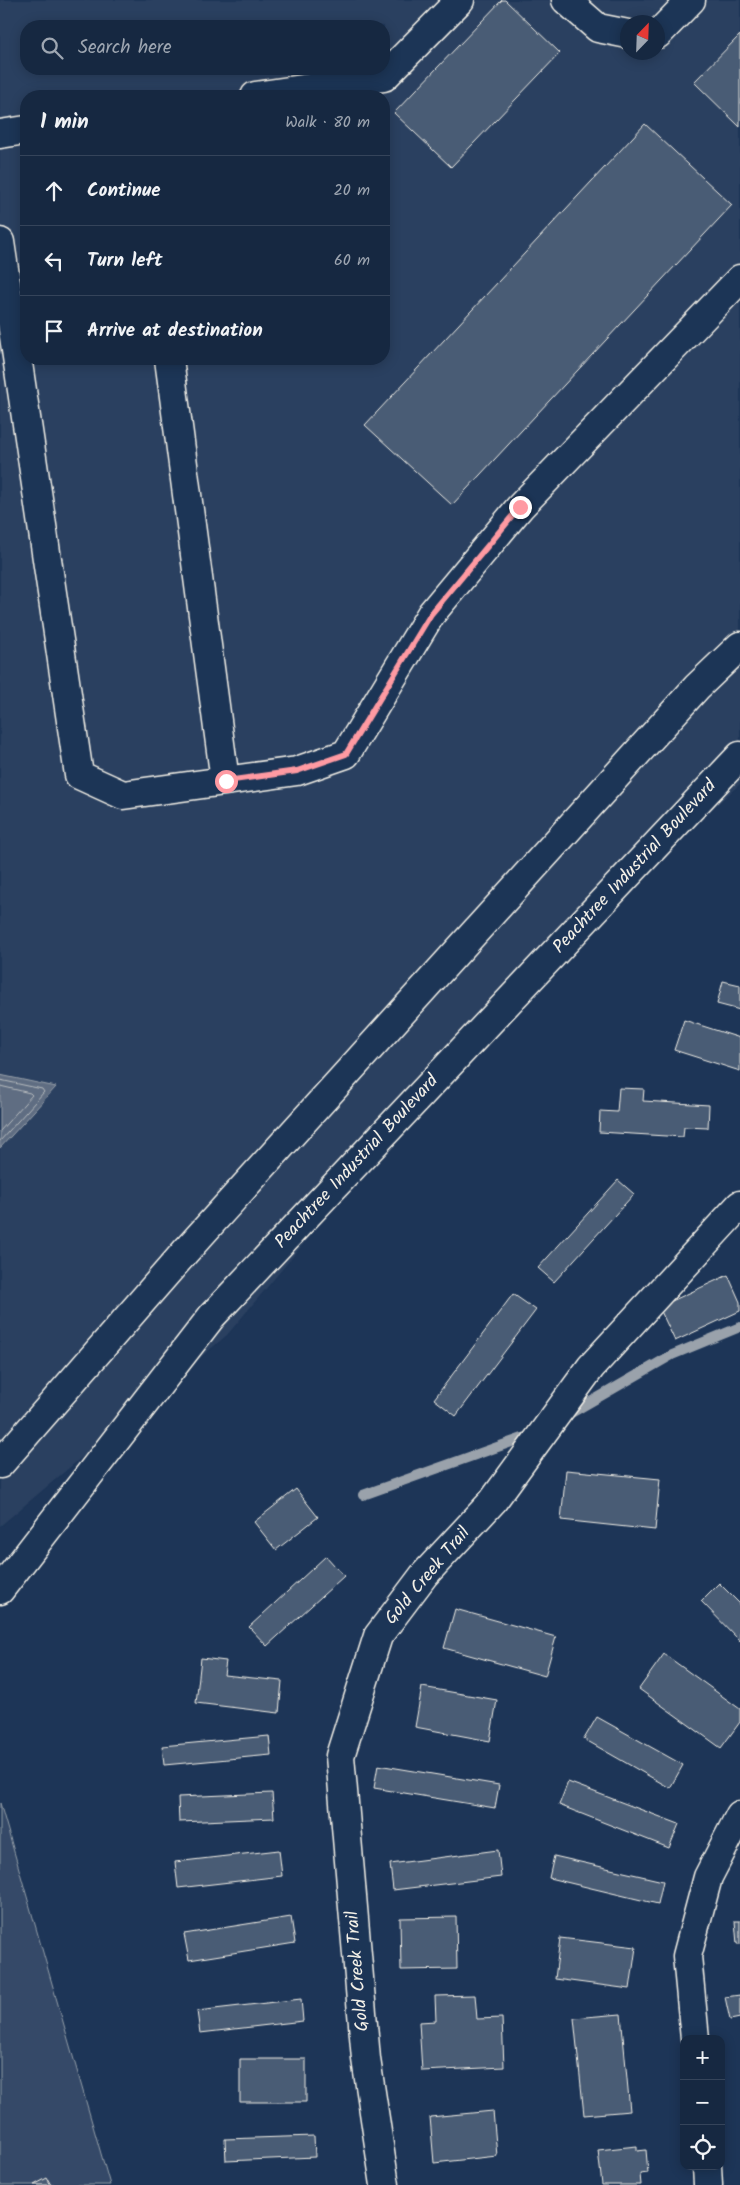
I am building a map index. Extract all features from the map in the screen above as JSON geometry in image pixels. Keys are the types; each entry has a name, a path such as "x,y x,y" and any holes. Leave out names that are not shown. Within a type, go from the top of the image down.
{"street":[{"path":"390,71 460,0"},
{"path":"566,0 598,28 620,32"},
{"path":"665,27 691,0"},
{"path":"296,90 384,77 386,75"},
{"path":"0,134 20,131"},
{"path":"0,242 79,775 123,795 297,771 346,754 438,606 520,507 740,278"},
{"path":"170,365 226,781"},
{"path":"0,1464 185,1252 697,687 740,646"},
{"name":"Peachtree Industrial Boulevard","path":"0,1590 212,1316 740,756"},
{"name":"Gold Creek Trail","path":"386,2185 366,2059 340,1756 378,1636 424,1575 493,1501 591,1367 740,1205"},
{"path":"695,2035 687,1956 708,1877 740,1815"},
{"path":"707,2170 708,2185"}],"shaded area":[{"path":"0,0 740,0 740,784 539,963 227,1335 0,1526"},
{"path":"0,1803 110,2185 0,2185"}],"water":[{"path":"0,1075 56,1087 0,1148"}],"building":[{"path":"502,0 505,0 560,53 451,167 394,113"},
{"path":"740,35 740,127 694,82"},
{"path":"645,124 732,205 452,505 365,425"},
{"path":"723,981 740,985 740,1010 717,1004"},
{"path":"684,1020 740,1038 740,1071 674,1050"},
{"path":"619,1088 644,1089 643,1101 709,1105 708,1128 684,1127 683,1137 599,1132 600,1111 617,1112"},
{"path":"618,1180 634,1194 554,1282 538,1268"},
{"path":"728,1275 740,1302 740,1311 675,1341 659,1307"},
{"path":"513,1294 536,1310 456,1416 434,1399"},
{"path":"566,1470 660,1479 655,1530 561,1520"},
{"path":"296,1489 318,1517 276,1550 254,1522"},
{"path":"326,1556 344,1576 267,1646 249,1627"},
{"path":"719,1583 740,1604 740,1641 701,1601"},
{"path":"455,1609 556,1637 545,1676 444,1648"},
{"path":"664,1654 740,1709 740,1722 721,1748 639,1689"},
{"path":"201,1658 226,1661 224,1675 282,1681 279,1713 196,1703"},
{"path":"422,1687 497,1700 490,1741 415,1727"},
{"path":"597,1717 683,1765 670,1788 584,1739"},
{"path":"269,1736 271,1755 164,1765 162,1746"},
{"path":"378,1765 499,1785 495,1808 374,1788"},
{"path":"568,1782 679,1824 669,1848 559,1805"},
{"path":"272,1793 274,1818 179,1822 178,1797"},
{"path":"279,1850 282,1876 178,1888 175,1862"},
{"path":"498,1850 501,1877 393,1890 390,1864"},
{"path":"554,1856 663,1881 658,1904 549,1878"},
{"path":"291,1917 295,1943 189,1960 184,1934"},
{"path":"456,1917 457,1969 401,1970 400,1918"},
{"path":"735,1921 740,1921 740,1944 737,1944"},
{"path":"560,1938 636,1947 630,1989 555,1979"},
{"path":"475,1995 477,2019 502,2018 504,2067 422,2071 419,2022 436,2021 435,1996"},
{"path":"740,1995 740,2018 730,2020 725,1997"},
{"path":"301,1999 303,2021 200,2033 197,2011"},
{"path":"621,2014 630,2111 584,2115 574,2018"},
{"path":"240,2059 306,2059 306,2102 240,2102"},
{"path":"493,2111 497,2156 434,2163 430,2117"},
{"path":"314,2136 315,2157 226,2161 225,2139"},
{"path":"637,2146 637,2151 646,2150 648,2173 640,2174 641,2185 602,2185 598,2150"},
{"path":"47,2178 51,2185 34,2185"}],"waterway":[{"path":"566,1416 672,1355 740,1327"},
{"path":"363,1495 534,1434"}],"route":[{"path":"226,781 297,771 346,754 431,614 520,507"}]}
